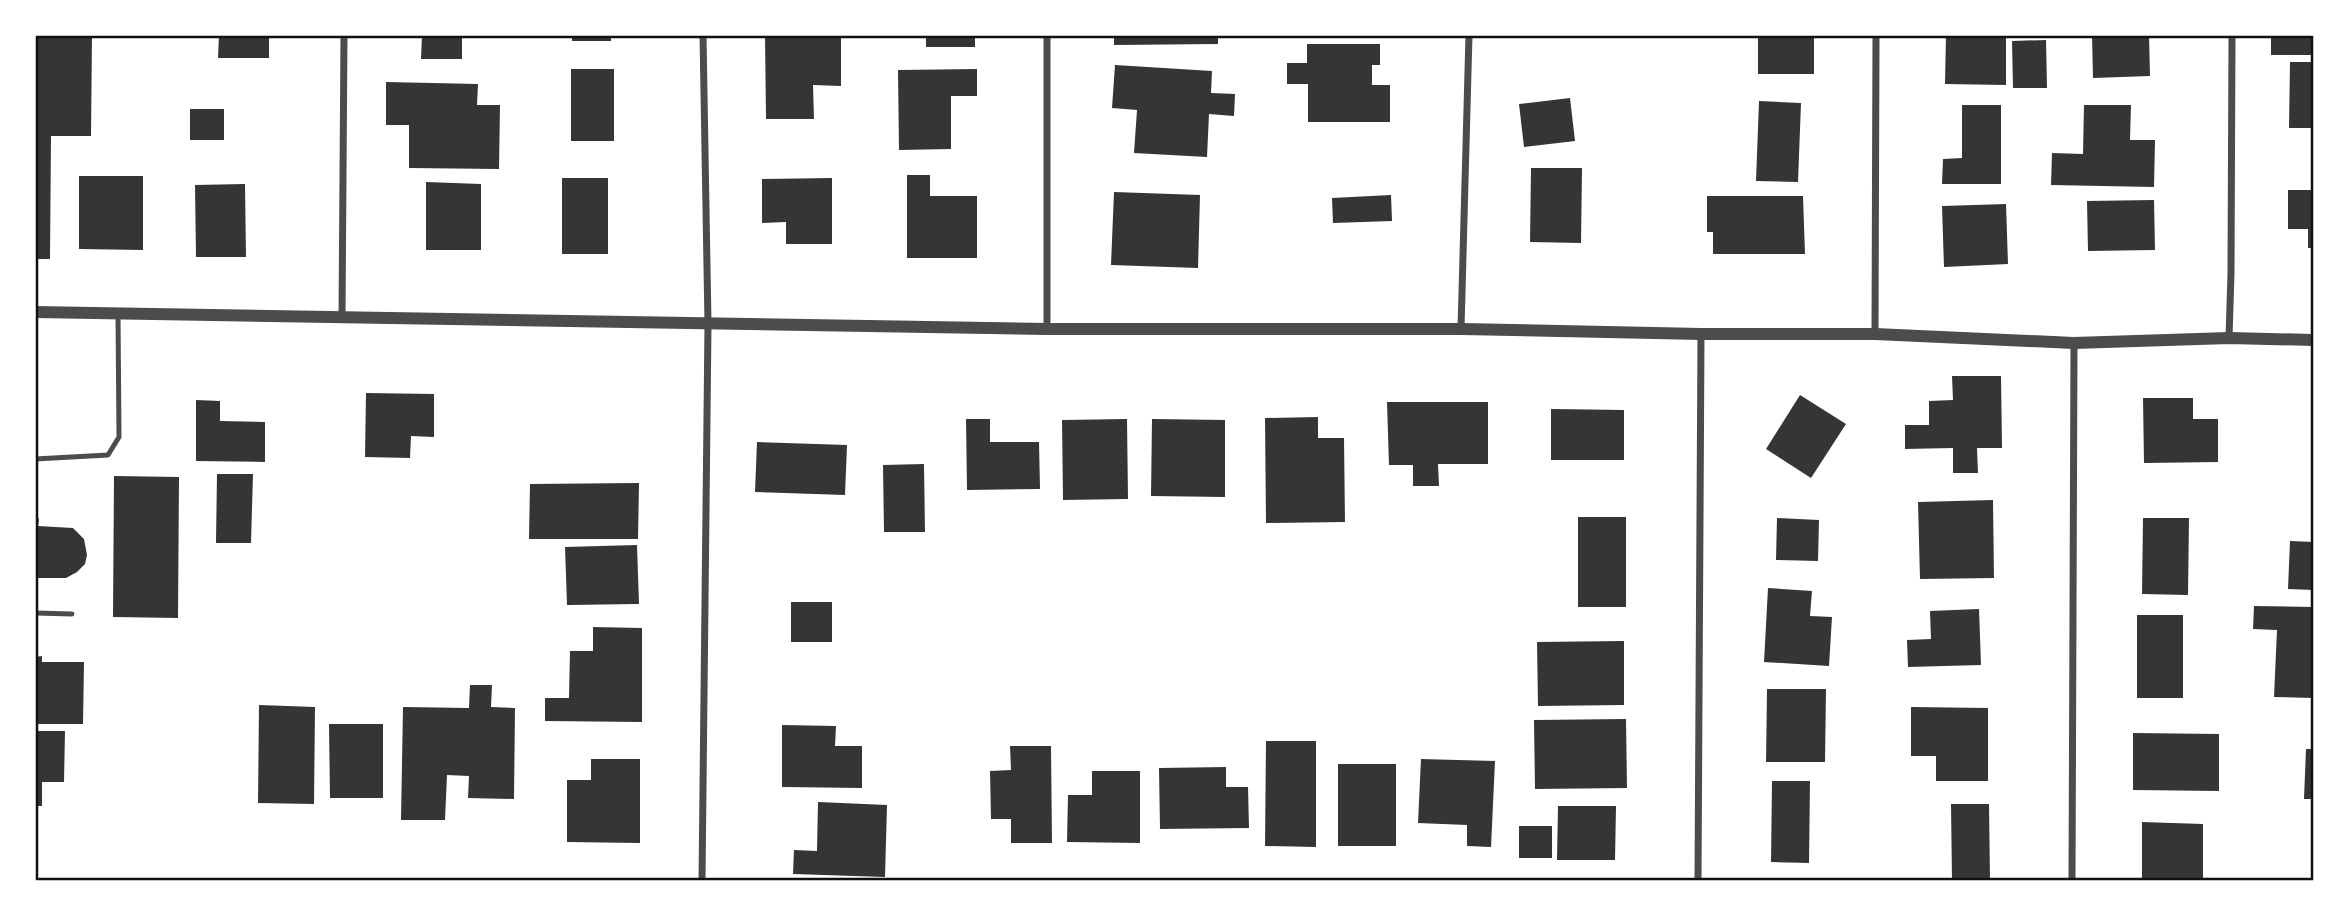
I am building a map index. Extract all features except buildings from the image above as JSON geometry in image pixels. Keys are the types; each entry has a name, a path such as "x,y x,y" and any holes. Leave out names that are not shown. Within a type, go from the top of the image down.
{"street":[{"path":"342,317 344,35"},
{"path":"702,881 708,324 704,35"},
{"path":"1047,35 1047,328"},
{"path":"1461,330 1469,35"},
{"path":"1875,334 1876,35"},
{"path":"2229,338 2232,35"},
{"path":"35,313 1047,328 1875,334 2074,343 2229,338 2314,340"},
{"path":"1698,881 1700,334"},
{"path":"2072,881 2074,343"}],"lane":[{"path":"35,459 108,455 119,437 118,313"},
{"path":"35,613 72,614"}]}
